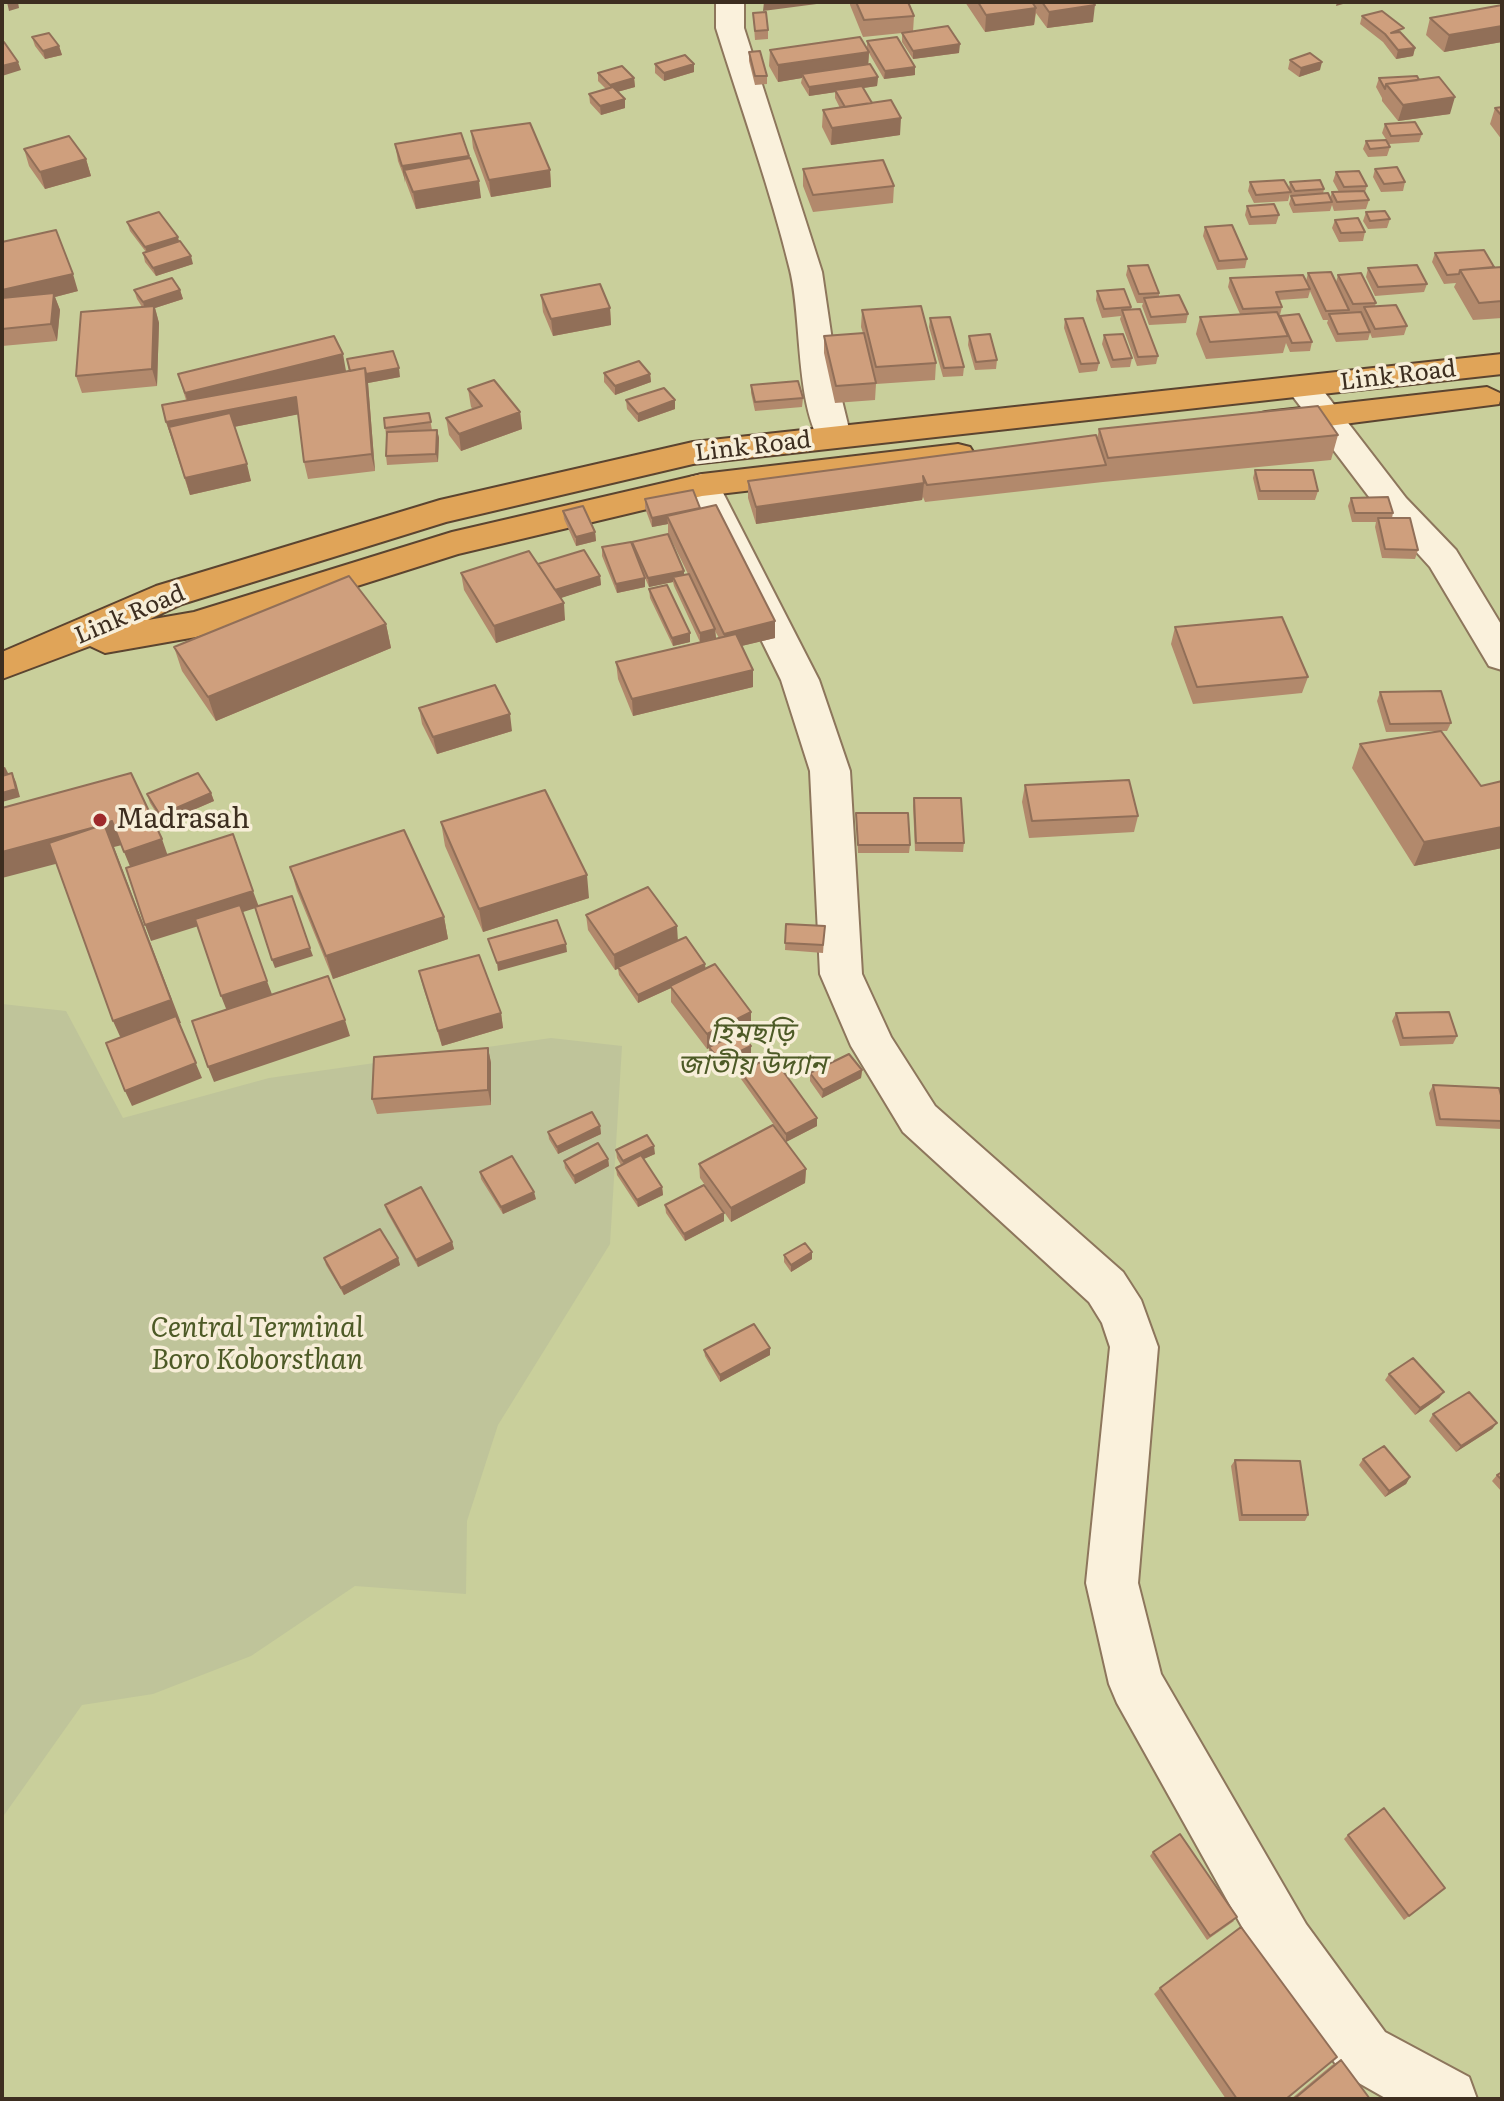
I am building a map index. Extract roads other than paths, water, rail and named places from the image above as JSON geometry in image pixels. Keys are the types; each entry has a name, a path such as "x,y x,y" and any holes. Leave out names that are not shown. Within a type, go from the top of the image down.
{"highway":[{"name":"Link Road","path":"59,645 169,595 440,512 693,453 1502,364"},
{"name":"Link Road","path":"59,645 196,624 452,544 702,485 1502,395"},
{"path":"2,666 59,645"}],"street":[{"path":"730,2 730,28 806,272 822,388 834,437"},
{"path":"1303,387 1394,506 1443,559 1502,657"},
{"path":"702,485 800,680 830,771 841,974 873,1046 919,1119 1106,1287 1124,1315 1134,1347 1112,1583 1136,1684 1285,1945 1364,2053 1447,2099"}],"place":[{"name":"Madrasah","path":"100,820"}],"park label":[{"name":"হিমছড়ি জাতীয় উদ্যান","path":"752,1050"},
{"name":"Central Terminal Boro Koborsthan","path":"257,1345"}]}
